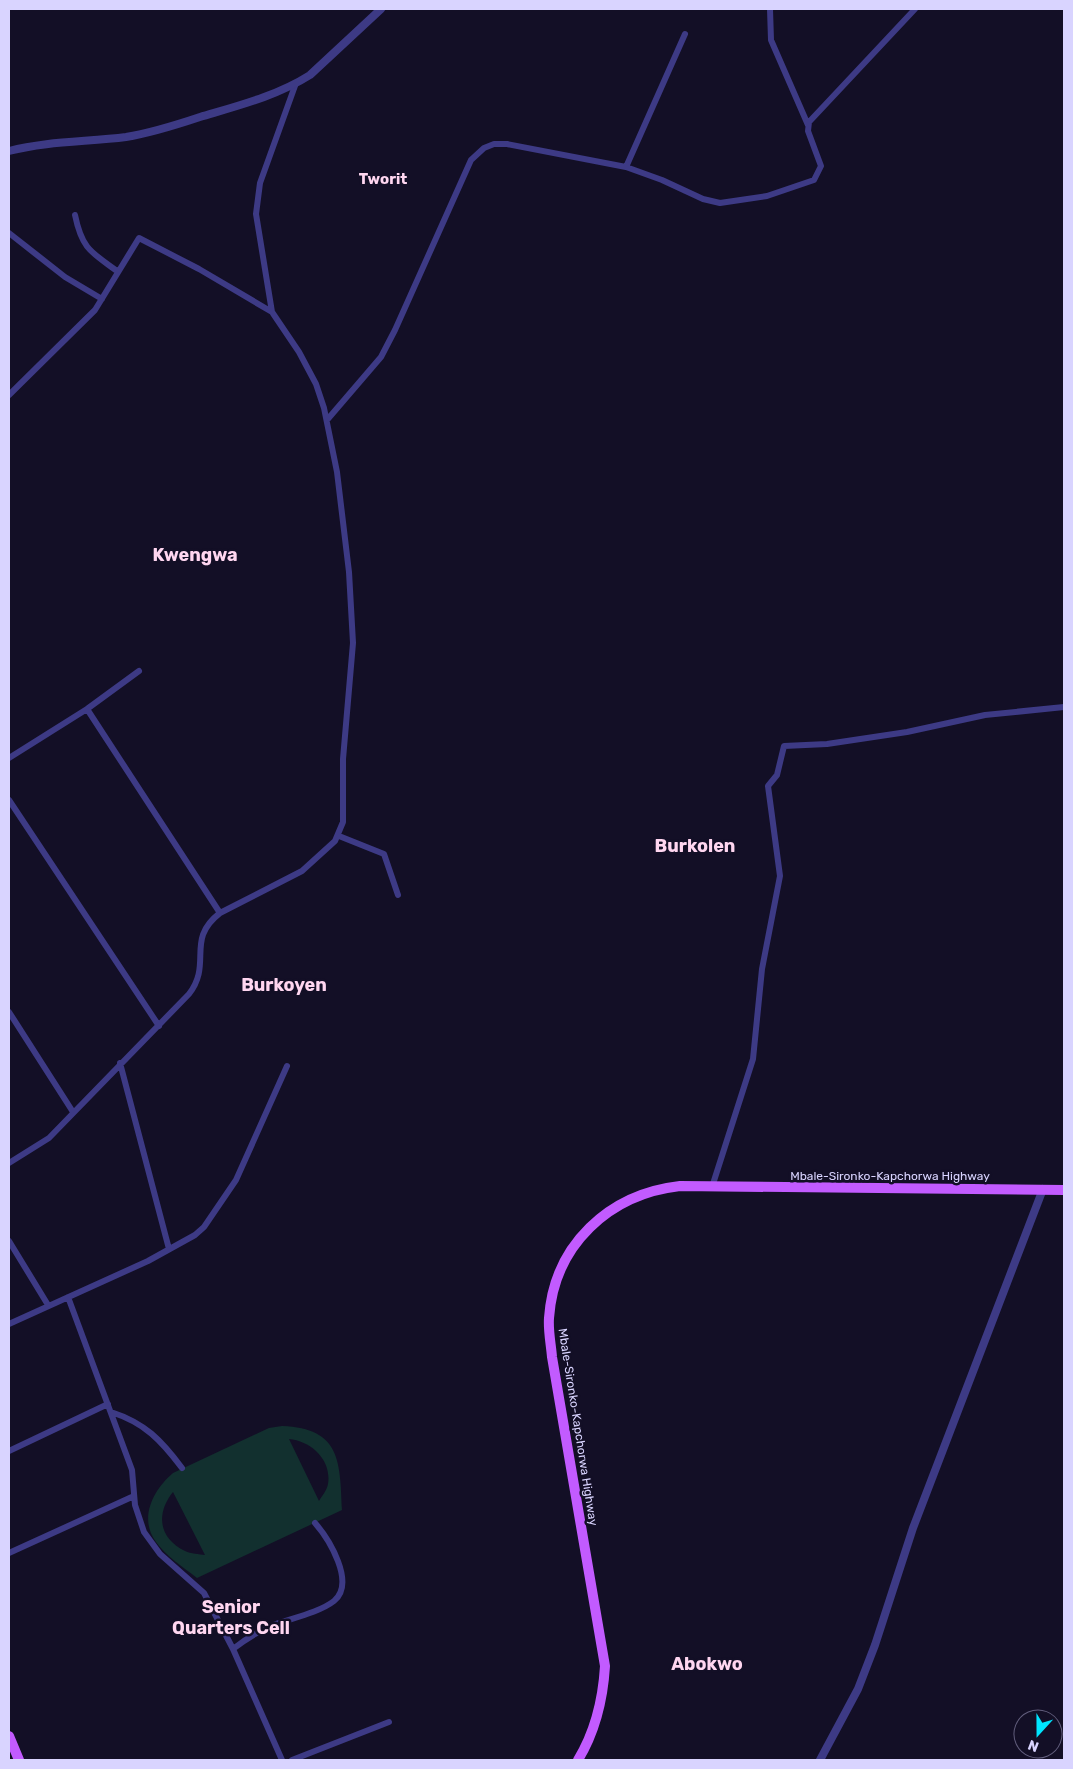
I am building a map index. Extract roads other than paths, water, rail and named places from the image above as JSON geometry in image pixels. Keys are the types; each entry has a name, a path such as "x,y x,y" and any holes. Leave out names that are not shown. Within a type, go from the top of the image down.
{"main road":[{"name":"Mbale-Sironko-Kapchorwa Highway","path":"578,1760 598,1713 603,1692 604,1666 552,1357 549,1319 555,1289 564,1263 582,1237 610,1210 622,1202 657,1190 680,1186 1064,1190"},
{"path":"9,1736 19,1760"}],"street":[{"path":"9,151 24,147 127,137 150,132 262,98 296,83 321,66 381,9"},
{"path":"326,420 381,357 395,330 458,184 477,152 494,144 507,144 587,162 626,167 662,180 703,199 720,203 767,196 814,180 819,174 821,166 808,126 771,40 770,9"},
{"path":"808,126 809,122 916,9"},
{"path":"626,167 685,34"},
{"path":"9,1163 49,1138 120,1063 159,1026 195,986 201,968 201,935 210,921 220,913 302,871 339,836 343,822 342,759 353,643 349,572 337,472 316,384 299,352 272,312 256,214 260,183 296,83"},
{"path":"75,215 80,236 90,251 117,271"},
{"path":"9,233 65,277 102,299"},
{"path":"9,396 95,310 117,271 139,238 199,269 272,312"},
{"path":"9,758 87,709 139,671"},
{"path":"712,1187 753,1058 762,969 780,876 768,786 777,775 784,746 827,744 907,732 985,715 1064,707"},
{"path":"87,709 220,913"},
{"path":"9,800 159,1026"},
{"path":"339,836 384,854 398,895"},
{"path":"9,1012 73,1112"},
{"path":"120,1063 169,1249"},
{"path":"9,1324 195,1235 215,1214 236,1180 287,1066"},
{"path":"820,1760 847,1711 871,1654 916,1519 1043,1189"},
{"path":"9,1241 48,1305"},
{"path":"68,1297 132,1470 137,1515 149,1542 204,1593 233,1648 282,1760"},
{"path":"9,1451 108,1404"},
{"path":"111,1412 131,1418 155,1435 182,1468"},
{"path":"9,1553 134,1496"},
{"path":"233,1648 254,1634 334,1601 342,1587 342,1572 326,1534 315,1523"},
{"path":"292,1760 390,1722"}],"district":[{"name":"Tworit","path":"383,179"},
{"name":"Kwengwa","path":"195,555"},
{"name":"Burkolen","path":"695,846"},
{"name":"Burkoyen","path":"284,985"},
{"name":"Senior Quarters Cell","path":"231,1617"},
{"name":"Abokwo","path":"707,1664"}]}
